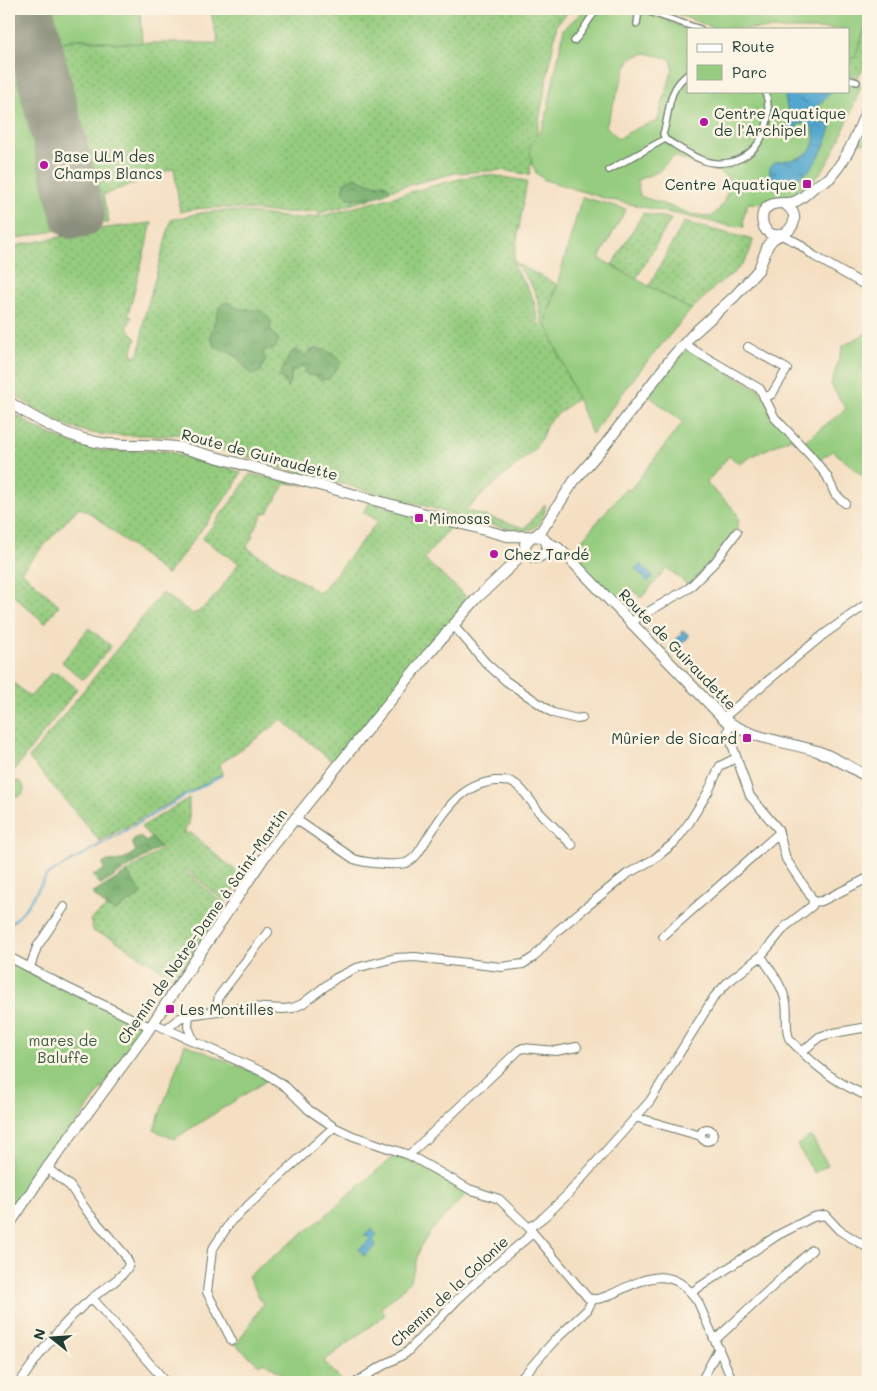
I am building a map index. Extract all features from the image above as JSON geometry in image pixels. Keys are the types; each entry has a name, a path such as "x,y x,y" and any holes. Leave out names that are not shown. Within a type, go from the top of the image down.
{"street":[{"path":"574,41 583,32 599,9"},
{"path":"637,24 640,9 697,28"},
{"path":"687,75 676,85 671,96 663,134 665,139 713,163 729,163 744,157 757,146 767,128 769,110 765,92"},
{"path":"850,80 857,82"},
{"path":"526,551 539,557 542,530 574,481 605,445 684,343 735,296 759,269 768,245 773,239 786,233 801,206 830,178 841,164 868,107"},
{"path":"609,170 665,139"},
{"path":"748,280 761,248 764,227 762,214 766,209 776,203 783,204 797,201 813,187 830,178"},
{"path":"783,204 792,211 798,243"},
{"path":"764,227 768,232 798,243 814,256 868,287"},
{"path":"684,343 760,389 775,418 810,454 827,476 835,494 845,503"},
{"path":"748,346 787,370 772,394 764,398"},
{"name":"Route de Guiraudette","path":"9,402 47,426 76,437 107,444 166,446 197,451 507,536 541,541 555,551 564,553 727,721 752,735 817,751 835,758 868,777"},
{"path":"630,622 689,588 715,562 737,532"},
{"name":"Route de Guiraudette","path":"507,536 526,551"},
{"name":"Chemin de Notre-Dame à Saint-Martin","path":"9,1225 47,1168 151,1025 265,856 294,818 453,624 526,551 526,542 541,541"},
{"path":"868,603 823,635 727,721 729,736 750,796 778,829 786,859 808,891 812,902 822,902 868,878"},
{"path":"453,624 486,663 506,681 553,713 577,719 582,718"},
{"path":"166,1028 180,1018 189,1015 246,1007 293,1008 302,1004 336,978 356,968 395,958 415,957 501,967 523,964 534,957 557,931 575,916 627,874 654,859 674,842 708,792 720,766 736,758"},
{"path":"294,818 354,859 363,862 405,863 413,859 449,806 463,794 477,784 509,781 517,785 540,813 572,845"},
{"path":"663,936 779,833"},
{"name":"Chemin de la Colonie","path":"357,1382 406,1353 458,1299 568,1194 650,1101 714,997 728,982 761,956 786,926 811,907 812,902"},
{"path":"30,967 37,947 64,907"},
{"path":"216,1011 220,996 268,932"},
{"path":"761,956 784,996 787,1007 789,1037 813,1064 839,1083 868,1096"},
{"path":"9,957 66,987 151,1025 166,1028 265,1074 286,1087 309,1110 334,1127 353,1136 409,1156 469,1189 499,1199 531,1230 585,1295 593,1299 600,1299 648,1278 672,1279 683,1284 692,1292 698,1302 733,1382"},
{"path":"189,1015 188,1027 194,1042"},
{"path":"802,1052 818,1038 828,1034 868,1027"},
{"path":"409,1156 519,1050 523,1048 556,1050 577,1047"},
{"path":"635,1117 701,1136"},
{"path":"232,1341 207,1292 212,1250 231,1221 334,1127"},
{"path":"20,1382 35,1359 62,1326 92,1298 125,1272 128,1267 125,1255 88,1211 70,1186 47,1168"},
{"path":"692,1292 778,1235 813,1216 825,1215 839,1230 868,1248"},
{"path":"715,1340 812,1250"},
{"path":"92,1298 166,1382"},
{"path":"518,1382 554,1341 587,1310 593,1299"},
{"path":"701,1382 719,1348"}],"green space":[{"name":"Base ULM des Champs Blancs","path":"9,9 140,9 142,43 117,43 79,39 59,45 56,68 92,223 9,240"},
{"path":"210,9 571,9 557,24 529,175 503,170 455,173 390,190 384,184 372,184 354,177 351,199 373,197 320,213 314,211 277,212 215,208 180,212 174,168 103,195 109,223 92,223 56,68 59,45 66,41 79,39 115,43 218,43"},
{"path":"585,9 650,9 671,16 669,22 687,28 687,92 850,92 850,82 861,86 842,135 829,160 816,178 797,191 801,195 796,199 772,200 761,204 748,203 743,219 744,227 731,226 607,199 545,180 536,173 532,164 530,150 531,144 541,130 546,117 564,29","holes":["646,53 671,59 673,68 657,122 637,128 619,139 606,126 631,58","674,156 721,173 730,180 728,190 719,209 711,217 692,214 640,196 637,180 658,172"]},
{"path":"663,9 868,9 868,20 855,57 850,59 850,28 714,28"},
{"path":"868,20 868,60 857,78 850,76 850,59 855,57"},
{"path":"868,120 868,143 859,143"},
{"path":"478,175 527,181 514,258 515,263 556,284 546,324 577,398 548,422 534,450 465,510 525,528 545,504 545,512 539,524 532,529 521,531 462,518 429,507 267,464 192,441 180,435 111,435 79,430 43,413 9,391 9,247 106,228 152,223 128,315 132,317 127,327 136,339 132,350 133,357 140,352 144,319 171,220 215,211 301,218 317,216 335,213","holes":["515,263 531,284 537,298 542,324 538,325 533,301 528,288 514,268","227,302 270,329 279,341 263,352 265,361 260,372 243,367 238,358 227,351","317,348 335,356 311,376 305,373 306,369 304,366 291,370 291,379 287,386 280,374 291,353 305,356 309,351"]},
{"path":"355,177 372,184 384,184 390,190 377,197 351,199 343,193 345,182"},
{"path":"582,197 626,209 599,258 691,310 640,370 592,434 546,324"},
{"path":"643,213 671,219 636,279 612,265"},
{"path":"684,222 753,240 748,256 740,267 717,285 691,310 649,286"},
{"path":"227,302 237,308 262,311 272,322 270,329 279,341 273,350 267,349 263,352 265,361 260,372 252,375 236,356 215,347 210,336 220,306"},
{"path":"868,332 868,480 833,451 817,461 802,443 846,409 831,385 843,346"},
{"path":"296,349 305,356 314,350 324,350 341,363 329,379 320,380 315,375 311,376 305,373 306,369 304,366 300,366 297,370 291,370 291,379 287,387 284,380 279,376 291,353"},
{"path":"687,349 759,390 793,437 752,456 740,464 729,456 706,483 735,510 739,519 737,529 718,554 688,585 667,568 641,598 629,586 617,600 571,553 625,489 630,490 683,422 649,396"},
{"path":"9,410 38,429 79,446 106,451 166,451 241,472 234,487 167,575 93,515 79,507 21,571 59,605 45,623 9,592"},
{"path":"250,474 305,485 286,483 268,512 264,513 247,546 250,550 320,593 378,521 363,512 370,502 452,525 424,559 469,599 333,762 281,719 220,764 222,774 100,841 29,758 162,593 193,614 206,606 218,592 239,563 202,539"},
{"path":"89,628 111,646 86,677 82,679 62,662"},
{"path":"51,673 59,674 77,689 9,777 9,679 30,697"},
{"path":"16,781 24,789 16,797 8,789"},
{"path":"189,798 189,824 186,827 185,834 191,833 244,878 225,902 185,868 183,869 226,906 176,979 110,937 94,932 90,920 107,907 116,911 141,894 127,872 162,849 141,827"},
{"path":"139,836 146,842 151,837 160,847 101,885 93,876 104,870 103,863 123,860 136,851 132,843"},
{"path":"127,872 142,894 115,911 107,907 92,894"},
{"name":"mares de Baluffe","path":"9,963 144,1027 9,1222"},
{"path":"185,1044 269,1079 174,1139 154,1130"},
{"path":"811,1136 828,1165 814,1173 797,1145"},
{"path":"396,1154 468,1192 431,1231 420,1247 411,1279 402,1290 381,1308 385,1315 324,1361 343,1382 293,1382 264,1362 259,1365 236,1345 263,1304 248,1276 324,1217"}],"water":[{"path":"832,92 818,106 814,117 819,123 829,124 831,127 816,162 808,171 798,178 777,182 770,175 772,164 801,157 812,147 814,140 813,128 806,123 798,124 793,136 786,134 789,116 785,98 786,93"},
{"path":"640,564 653,576 648,582 635,569"},
{"path":"682,631 687,633 689,637 680,645 675,640 681,635"},
{"path":"372,1229 377,1236 373,1239 376,1246 364,1256 359,1249 369,1241 368,1235 366,1237 364,1235"}],"waterway":[{"path":"9,925 28,905 47,875 222,775"}],"runway":[{"path":"22,9 73,217 83,215 31,9"}],"place":[{"name":"Centre Aquatique de l'Archipel","path":"704,122"},
{"name":"Base ULM des Champs Blancs","path":"44,165"},
{"name":"Centre Aquatique","path":"807,184"},
{"name":"Mimosas","path":"419,518"},
{"name":"Chez Tardé","path":"494,554"},
{"name":"Mûrier de Sicard","path":"747,738"},
{"name":"Les Montilles","path":"170,1009"}]}
